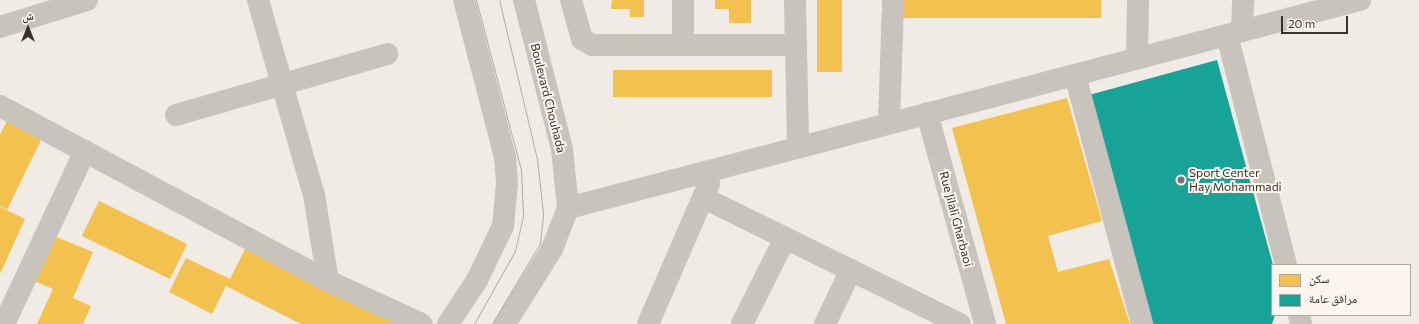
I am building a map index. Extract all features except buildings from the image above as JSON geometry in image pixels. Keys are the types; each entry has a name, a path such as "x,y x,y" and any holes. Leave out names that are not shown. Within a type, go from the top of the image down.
{"street":[{"path":"0,26 88,0"},
{"path":"258,0 281,85 314,195 328,281"},
{"path":"448,324 477,280 503,226 507,184 505,157 464,0"},
{"name":"Boulevard Chouhada","path":"505,324 552,249 568,208 562,149 524,0"},
{"path":"571,0 582,39 593,45 795,45"},
{"path":"683,0 683,44"},
{"path":"795,0 798,147"},
{"path":"889,123 893,0"},
{"path":"1137,59 1138,0"},
{"path":"1243,0 1234,33 1286,264"},
{"path":"568,208 1360,0"},
{"path":"176,115 387,54"},
{"path":"1075,75 1142,324"},
{"path":"0,106 328,281 422,324"},
{"name":"Rue Jilali Gharbaoi","path":"927,113 985,324"},
{"path":"4,324 85,151"},
{"path":"648,324 716,168"},
{"path":"704,198 960,324"},
{"path":"742,324 785,238"},
{"path":"824,324 851,270"}],"tram line":[{"path":"474,324 515,251 523,215 521,170 476,0"},
{"path":"492,324 540,243 543,213 537,159 499,0"}],"place":[{"name":"Sport Center Hay Mohammadi","path":"1181,180"}]}
